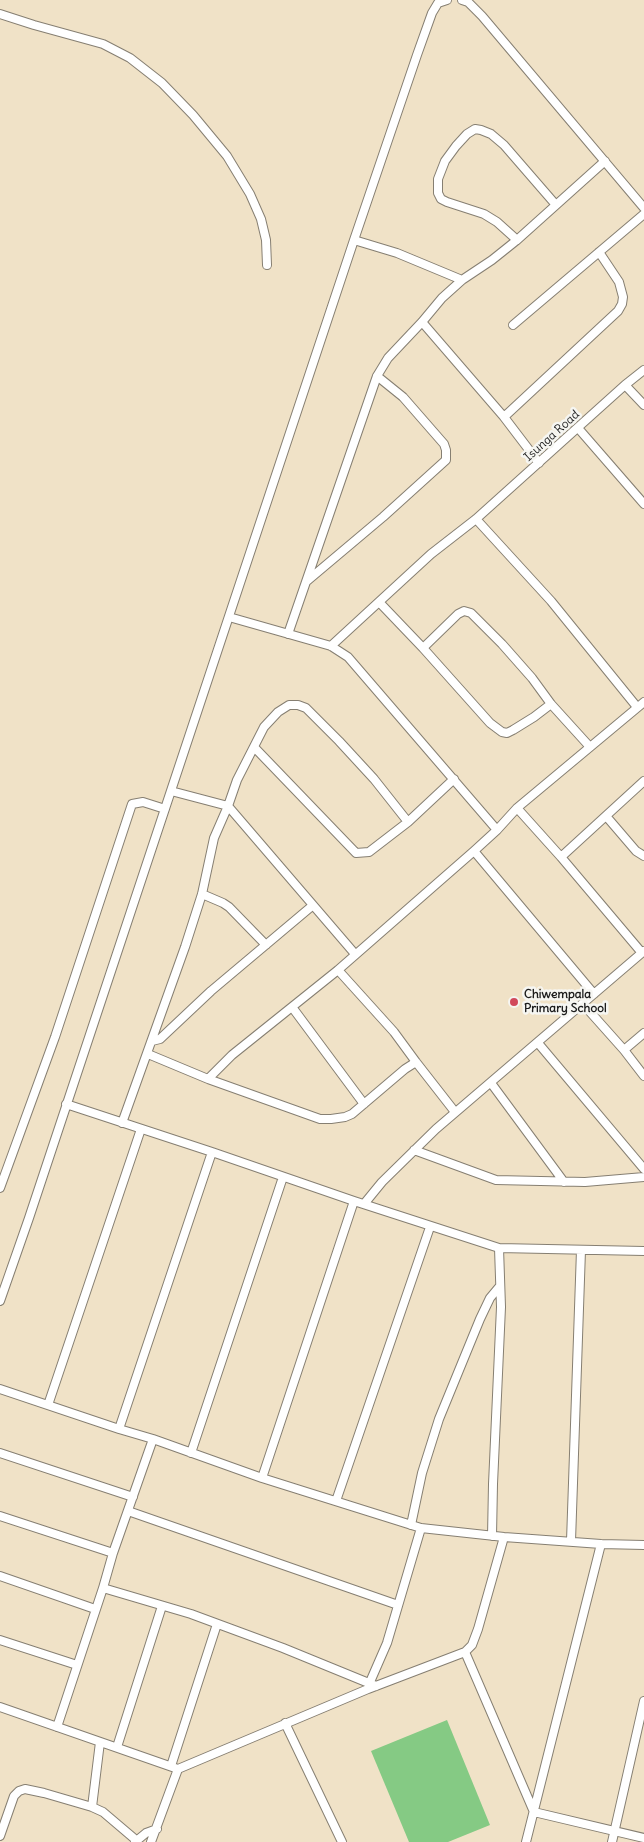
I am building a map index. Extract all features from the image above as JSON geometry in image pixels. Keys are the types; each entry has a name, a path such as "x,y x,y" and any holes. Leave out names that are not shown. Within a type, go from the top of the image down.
{"street":[{"path":"0,1301 354,240 432,13 438,3 447,0"},
{"path":"462,0 468,2 482,16 644,208"},
{"path":"0,14 34,26 103,44 130,58 162,83 227,156 250,194 261,220 266,240 267,265"},
{"path":"517,240 497,222 484,214 446,202 438,192 438,179 445,161 467,134 475,129 481,130 490,134 504,145 556,205"},
{"path":"288,634 377,376 394,351 442,298 462,280 517,240 605,161"},
{"path":"513,325 644,214"},
{"path":"354,240 397,253 462,280"},
{"path":"504,417 618,311 623,297 619,282 599,252"},
{"path":"422,322 504,417 539,463"},
{"name":"Isunga Road","path":"331,646 431,554 476,519 625,384 644,370"},
{"path":"307,581 446,460 444,444 403,397 377,376"},
{"path":"625,384 644,404"},
{"path":"578,428 644,504"},
{"path":"476,519 551,601 637,708"},
{"path":"379,602 490,723 502,732 507,733 513,730 551,704"},
{"path":"423,648 458,614 464,611 471,613 502,644 532,678 551,704 590,747"},
{"path":"229,617 331,646 348,657 497,830"},
{"path":"208,1079 232,1055 338,970 474,851 517,808 644,702"},
{"path":"122,1123 148,1054 202,894 214,838 237,780 264,727 278,712 289,705 298,705 306,708 374,779 408,822"},
{"path":"254,748 347,846 356,853 369,852 408,822 454,779"},
{"path":"561,857 644,782"},
{"path":"171,791 228,806 355,954"},
{"path":"0,1188 55,1037 132,804 143,802 165,808"},
{"path":"364,1204 382,1182 414,1150 456,1112 643,952 517,808"},
{"path":"606,816 636,851 644,856"},
{"path":"474,851 594,994"},
{"path":"202,894 229,907 266,945"},
{"path":"152,1040 160,1039 210,991 312,906"},
{"path":"338,970 394,1032 456,1112"},
{"path":"583,1004 624,1050 644,1076"},
{"path":"292,1008 364,1104"},
{"path":"624,1050 644,1033"},
{"path":"538,1043 644,1169"},
{"path":"148,1054 208,1079 320,1119 345,1117 416,1062"},
{"path":"491,1083 564,1182"},
{"path":"66,1104 212,1152 354,1202 499,1248 644,1251"},
{"path":"48,1405 141,1129"},
{"path":"414,1150 496,1180 585,1182 644,1177"},
{"path":"119,1429 212,1152"},
{"path":"191,1453 283,1177"},
{"path":"262,1478 354,1202"},
{"path":"336,1501 430,1227"},
{"path":"492,1536 492,1484 501,1317 499,1248"},
{"path":"571,1541 580,1250"},
{"path":"411,1525 422,1473 438,1419 480,1319 490,1298 500,1286"},
{"path":"0,1389 153,1439 262,1478 421,1528 504,1537 600,1544 644,1545"},
{"path":"57,1727 113,1553 153,1439"},
{"path":"0,1453 133,1497"},
{"path":"128,1511 398,1605"},
{"path":"0,1516 113,1553"},
{"path":"373,1684 421,1528"},
{"path":"0,1707 175,1767 285,1723 373,1684 465,1652 472,1645 478,1628 504,1537"},
{"path":"526,1842 600,1544"},
{"path":"0,1576 95,1609"},
{"path":"103,1588 217,1624 373,1684"},
{"path":"117,1746 162,1606"},
{"path":"151,1842 157,1829 217,1624"},
{"path":"0,1640 77,1665"},
{"path":"465,1652 534,1812"},
{"path":"612,1842 644,1701"},
{"path":"285,1723 342,1842"},
{"path":"92,1807 100,1742"},
{"path":"0,1836 14,1796 18,1791 24,1789 44,1793 103,1812 136,1841 157,1829"},
{"path":"534,1812 644,1838"},
{"path":"334,1828 335,1842"}],"green space":[{"path":"447,1720 490,1825 448,1842 409,1842 371,1751"}],"place":[{"name":"Chiwempala Primary School","path":"514,1002"}]}
